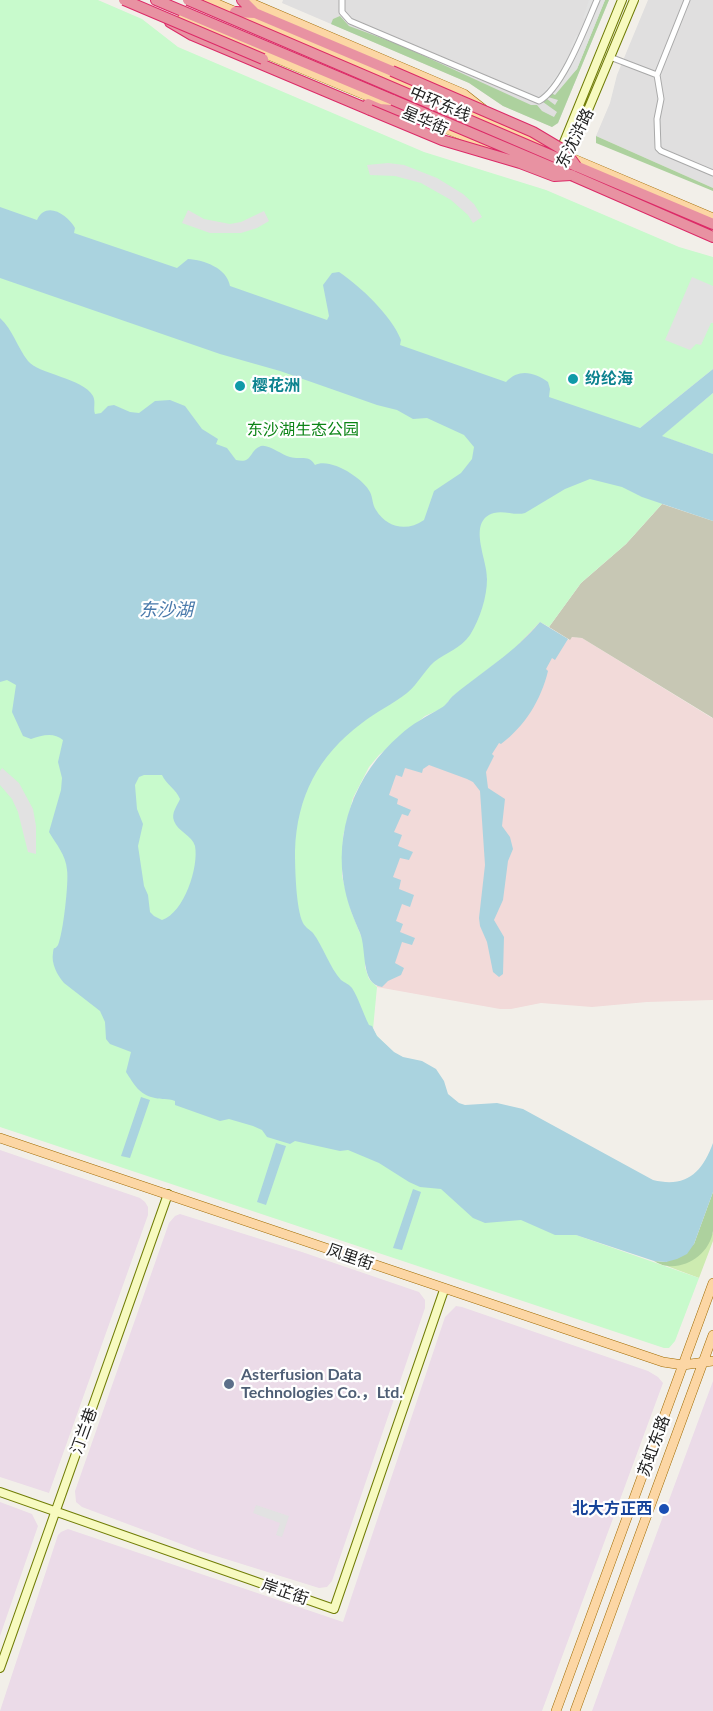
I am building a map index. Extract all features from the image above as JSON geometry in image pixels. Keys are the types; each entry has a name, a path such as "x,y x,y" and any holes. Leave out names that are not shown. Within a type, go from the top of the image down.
{"highway":[{"path":"124,0 380,109 401,111"},
{"name":"中环东线","path":"188,0 574,171 713,237"},
{"path":"243,0 255,14"},
{"path":"154,3 185,32 442,140 554,176 574,171 565,151 533,132 255,14 235,12"},
{"name":"中环东线","path":"154,3 574,171 713,224"}],"main road":[{"name":"星华街","path":"138,0 154,3 401,111 558,174 713,242"},
{"name":"星华街","path":"208,0 713,218"},
{"path":"243,0 464,94 476,101 497,123"},
{"name":"凤里街","path":"0,1138 444,1290 663,1362 683,1365 713,1361"},
{"name":"苏虹东路","path":"556,1711 713,1282"},
{"name":"苏虹东路","path":"575,1711 713,1335"}],"street":[{"path":"342,0 342,12 350,21 539,101 547,95 574,55 597,0"},
{"name":"东沈浒路","path":"558,174 622,0"},
{"name":"东沈浒路","path":"564,154 634,0"},
{"path":"687,0 657,75 661,99 657,119 658,148 661,152 713,173"},
{"path":"610,57 657,75"},
{"name":"汀兰巷","path":"0,1668 168,1194"},
{"name":"岸芷街","path":"0,1492 334,1610 444,1290"}],"shaded area":[{"path":"283,0 609,0 558,123 552,127 503,106 469,83 282,3"},
{"path":"589,0 605,0 577,69 555,95 545,90 574,49 570,47 576,35 580,36 587,19 583,18"},
{"path":"648,0 713,0 713,188 596,136 610,103 617,75"},
{"path":"388,163 404,165 437,178 463,194 474,204 482,217 473,223 468,215 451,200 421,183 395,176 370,175 367,165"},
{"path":"188,210 204,219 230,224 241,222 264,211 269,221 241,233 210,233 182,223"},
{"path":"692,277 713,286 713,323 701,345 696,344 690,350 665,340"},
{"path":"662,504 713,521 713,718 582,638 572,637 570,640 549,627 581,583 626,544"},
{"path":"540,622 569,640 572,637 582,638 712,718 713,688 713,1000 647,1002 592,1007 541,1003 500,1009 377,987 353,798"},
{"path":"2,768 19,783 33,809 36,826 36,854 28,852 18,812 12,799 0,785"},
{"path":"0,1150 140,1198 148,1207 148,1215 49,1493 0,1477"},
{"path":"180,1214 419,1292 425,1300 425,1308 332,1581 327,1587 319,1588 200,1551 82,1507 76,1502 75,1491 169,1223"},
{"path":"456,1306 648,1371 663,1383 542,1711 0,1711 58,1535 68,1529 343,1622 445,1317"},
{"path":"713,1381 713,1711 592,1711 638,1584"},
{"path":"0,1502 32,1514 38,1526 0,1636"},
{"path":"256,1505 289,1516 282,1537 276,1535 280,1523 253,1513"}],"green space":[{"name":"东沙湖生态公园","path":"0,0 98,0 142,19 178,47 424,152 546,190 679,247 713,257 713,369 640,428 662,504 626,544 581,583 549,627 540,622 513,650 453,696 443,708 425,716 379,755 369,767 353,798 343,836 342,876 351,911 363,941 365,967 369,979 377,987 373,1029 377,1036 576,1235 699,1278 675,1341 669,1348 0,1127"},
{"path":"605,0 609,0 558,123 552,127 503,106 469,83 331,24 333,19 340,16 349,26 400,45 531,105 537,105 542,111 554,117 557,112 543,102 547,99 555,105 558,100 548,97 577,69"},
{"path":"596,136 713,188 713,191 596,143"},
{"path":"713,393 713,454 661,436"},
{"path":"713,1192 713,1231 708,1246 703,1252 691,1261 676,1266 664,1266 654,1261 666,1262 694,1244"},
{"path":"713,1232 713,1241 699,1278 667,1266 695,1255 710,1239"}],"water":[{"name":"东沙湖","path":"0,207 37,220 41,214 51,210 62,214 72,223 75,228 74,233 177,268 188,259 208,263 224,274 230,286 327,320 329,316 323,285 332,273 339,272 365,293 383,312 397,331 401,340 400,345 506,382 521,373 532,374 548,382 549,397 640,428 713,369 713,393 662,436 713,454 713,521 642,497 622,487 590,479 565,489 525,513 498,512 486,517 481,524 480,542 487,586 474,629 462,644 434,662 407,693 362,723 333,749 305,795 300,812 295,851 297,899 303,923 317,938 337,975 352,988 369,1025 394,1052 403,1057 422,1061 436,1069 444,1081 448,1094 459,1103 465,1105 497,1103 523,1109 653,1180 665,1182 684,1180 691,1176 704,1163 713,1143 713,1192 694,1244 687,1254 666,1262 654,1261 576,1235 555,1235 521,1220 485,1223 473,1218 441,1189 420,1187 379,1163 348,1150 340,1151 295,1141 290,1144 267,1137 262,1130 253,1126 229,1119 220,1121 175,1105 175,1101 149,1097 134,1085 126,1072 131,1052 110,1044 106,1039 105,1022 100,1011 64,983 53,961 54,949 58,945 62,931 67,885 65,859 49,832 61,790 62,778 58,762 63,740 52,735 31,739 23,736 12,712 16,685 7,680 0,682 0,318 28,361 88,390 94,398 95,414 114,405 139,413 155,401 170,400 185,406 202,429 218,439 216,444 227,448 236,460 248,459 256,449 266,446 290,457 307,458 315,465 329,464 346,470 366,486 381,516 398,526 411,526 424,520 434,491 461,473 472,459 474,447 464,435 427,418 413,419 397,410 280,371 220,354 0,278","holes":["144,775 162,775 180,799 173,818 193,842 196,855 192,877 183,899 170,916 162,920 150,912 148,895 144,886 138,846 143,824 137,809 135,785 139,777"]},
{"path":"540,622 568,639 555,660 552,658 546,669 548,671 545,682 531,712 510,737 501,744 499,743 492,754 494,756 486,772 488,788 505,799 502,826 510,837 513,849 508,861 503,900 494,920 504,937 503,974 499,977 493,972 487,942 480,926 485,865 480,791 473,782 429,765 423,769 422,773 405,768 402,777 396,775 389,795 398,799 397,804 411,810 408,816 402,814 394,832 402,835 398,846 413,852 409,860 400,858 393,877 401,880 399,889 414,895 410,907 402,904 396,921 403,924 400,932 415,938 412,945 402,942 395,963 404,968 401,975 388,981 382,987 375,985 367,973 362,940 348,901 342,868 345,826 351,805 360,786 384,750 415,724 443,707 454,695 520,643"},
{"path":"141,1097 150,1100 130,1158 121,1156"},
{"path":"276,1143 286,1146 266,1205 257,1202"},
{"path":"413,1189 421,1192 402,1250 393,1248"}],"place":[{"name":"纷纶海","path":"573,379"},
{"name":"樱花洲","path":"240,386"},
{"name":"Asterfusion Data Technologies Co.，Ltd.","path":"229,1384"},
{"name":"北大方正西","path":"664,1509"}]}
